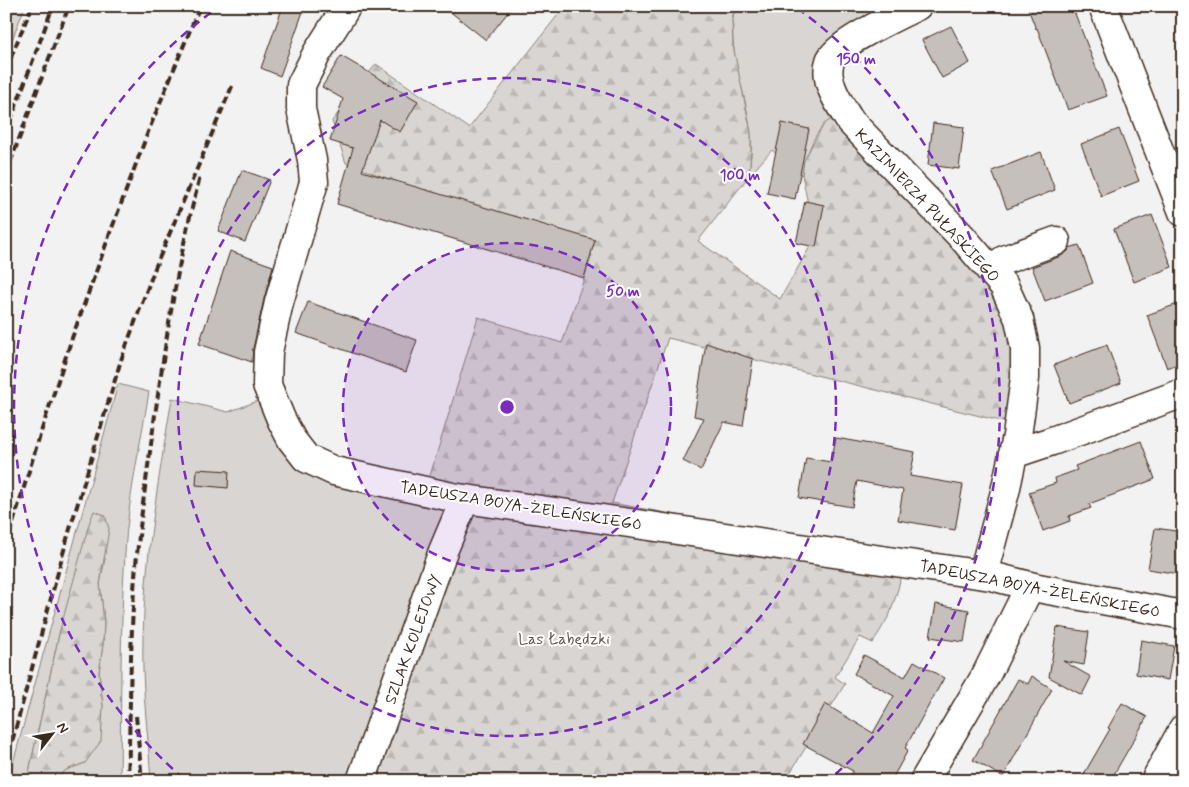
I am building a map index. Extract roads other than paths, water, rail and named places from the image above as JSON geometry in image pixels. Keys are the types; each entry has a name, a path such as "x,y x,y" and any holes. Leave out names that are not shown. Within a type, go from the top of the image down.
{"street":[{"name":"KAZIMIERZA PUŁASKIEGO","path":"916,6 838,50 830,59 828,71 831,86 850,121 962,237 1004,286 1019,318 1025,348 1024,378 1017,436 1005,492 983,574"},
{"path":"1103,6 1183,212"},
{"name":"TADEUSZA BOYA-ŻELEŃSKIEGO","path":"345,8 301,85 301,109 312,160 314,182 279,302 268,352 268,385 281,419 292,440 306,458 334,471 465,499 983,574 1030,586 1183,615"},
{"path":"990,270 1004,260 1056,240"},
{"path":"1013,454 1183,393"},
{"name":"SZLAK KOLEJOWY","path":"362,781 440,560 465,499"},
{"path":"924,781 986,675 1030,586"},
{"path":"1155,781 1183,729"}],"railway":[{"path":"6,23 13,6"},
{"path":"6,69 32,6"},
{"path":"6,133 53,6"},
{"path":"6,174 69,6"},
{"path":"6,546 72,338 148,132 200,6"},
{"path":"6,764 67,539 121,360 155,268 233,84"},
{"path":"128,781 132,628 139,537 168,329 185,237 200,177"},
{"path":"136,716 142,781"}],"park label":[{"name":"Las Łabędzki","path":"564,638"}]}
